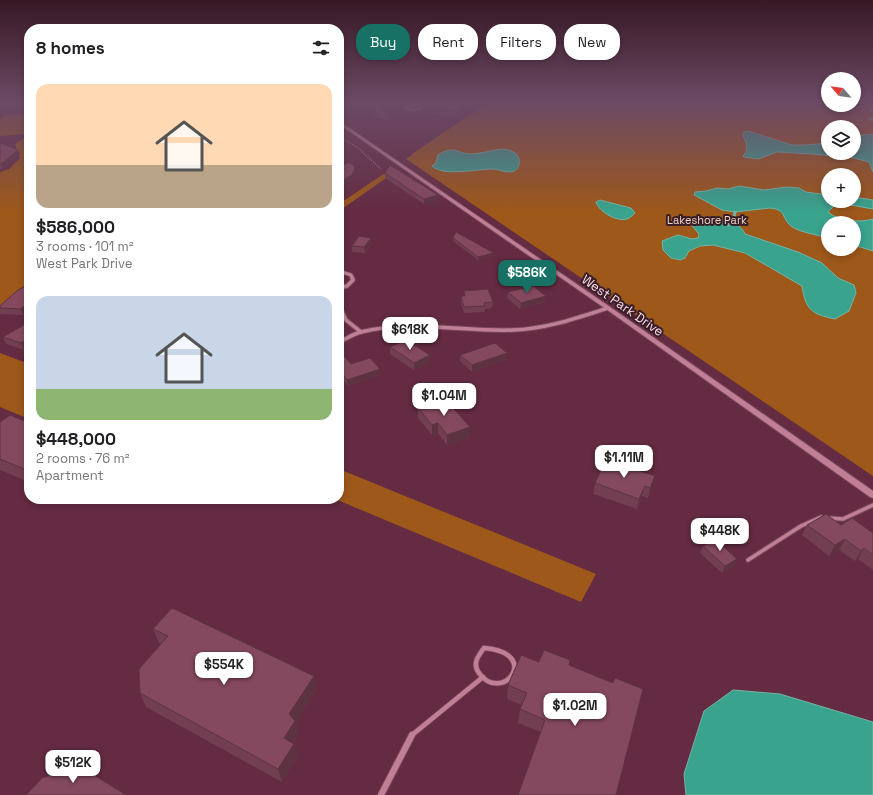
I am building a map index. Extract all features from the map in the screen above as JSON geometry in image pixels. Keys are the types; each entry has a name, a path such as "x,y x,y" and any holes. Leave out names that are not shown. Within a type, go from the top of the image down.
{"street":[{"name":"West Park Drive","path":"362,138 608,308 873,495"},
{"path":"344,272 353,277 351,283 344,286"},
{"path":"344,340 361,332 412,326 480,330 534,329 560,323 608,308"},
{"path":"344,316 346,320 361,332"},
{"path":"381,795 412,735"}],"lane":[{"path":"748,560 801,526 822,517 843,519 873,505"},
{"path":"484,648 494,650 511,657 515,661 516,666 514,673 505,682 499,684 491,682 483,677 475,670 474,664 476,658 484,648"},
{"path":"412,735 483,677"}],"path":[{"path":"344,139 358,147 381,170"}],"green space":[{"path":"24,138 24,289 0,310 0,172 9,169 20,158 15,144"},
{"name":"Lakeshore Park","path":"435,138 821,138 821,160 861,160 861,138 873,138 873,476 406,159"},
{"path":"396,169 389,176 344,208 344,201 382,175"},
{"path":"0,353 24,362 24,417 0,407"},
{"path":"344,471 596,574 581,602 344,503"}],"shaded area":[{"path":"744,138 770,138 792,145 821,144 821,155 777,152 758,159 743,156 747,147"},
{"path":"861,138 873,138 873,172 869,162 861,160"},
{"path":"502,149 512,151 519,158 519,165 516,170 510,172 492,169 452,172 437,169 432,166 436,163 438,155 448,150 455,150 470,154"},
{"path":"739,186 764,190 787,187 799,188 806,192 821,194 821,208 832,208 828,212 834,216 821,216 821,236 794,228 788,223 781,212 775,209 770,208 735,212 722,210 694,195 695,192 717,188 728,189"},
{"path":"861,198 873,200 873,209 861,207"},
{"path":"600,200 631,208 635,213 623,220 614,218 604,213 598,206 596,202"},
{"path":"873,219 873,251 861,247 861,221"},
{"path":"700,220 732,222 742,229 745,234 798,252 822,263 838,278 854,285 856,293 849,311 835,319 816,313 808,306 802,286 745,253 713,245 700,246 689,251 685,258 680,260 671,258 663,250 662,241 678,235 692,239 698,238 699,234 693,227 693,223"},
{"path":"733,690 780,694 873,722 873,795 686,795 684,774 704,711"}],"building":[{"path":"0,143 18,150 1,164 0,164"},
{"path":"349,162 355,167 352,175 344,180 344,165"},
{"path":"390,165 438,195 424,199 385,173"},
{"path":"456,232 494,253 478,257 453,238"},
{"path":"359,236 371,238 364,247 352,246"},
{"path":"533,286 546,296 521,303 508,292"},
{"path":"24,287 24,306 21,309 0,308 0,306 18,290"},
{"path":"488,289 493,302 484,303 485,306 464,307 461,296 465,296 464,291"},
{"path":"24,325 24,342 21,343 3,337"},
{"path":"406,340 430,355 414,363 390,347"},
{"path":"495,343 507,353 472,365 460,355"},
{"path":"344,356 351,364 370,358 380,369 347,380 344,376"},
{"path":"445,399 470,427 447,435 438,423 432,425 418,408"},
{"path":"10,415 24,421 24,469 0,459 0,422"},
{"path":"606,460 655,476 650,488 645,486 639,499 595,483"},
{"path":"826,514 841,525 852,518 873,533 873,555 864,548 861,551 845,539 835,545 807,525"},
{"path":"715,539 737,559 725,566 703,546"},
{"path":"172,608 314,676 289,714 295,721 284,738 294,744 278,769 140,693 139,669 168,636 153,629"},
{"path":"544,650 570,660 569,665 613,683 615,678 643,689 616,795 518,795 545,720 520,709 527,693 508,685 521,655 539,662"},
{"path":"78,765 126,795 26,795 42,778"}],"waterway":[{"path":"728,225 734,219 735,212"}]}
